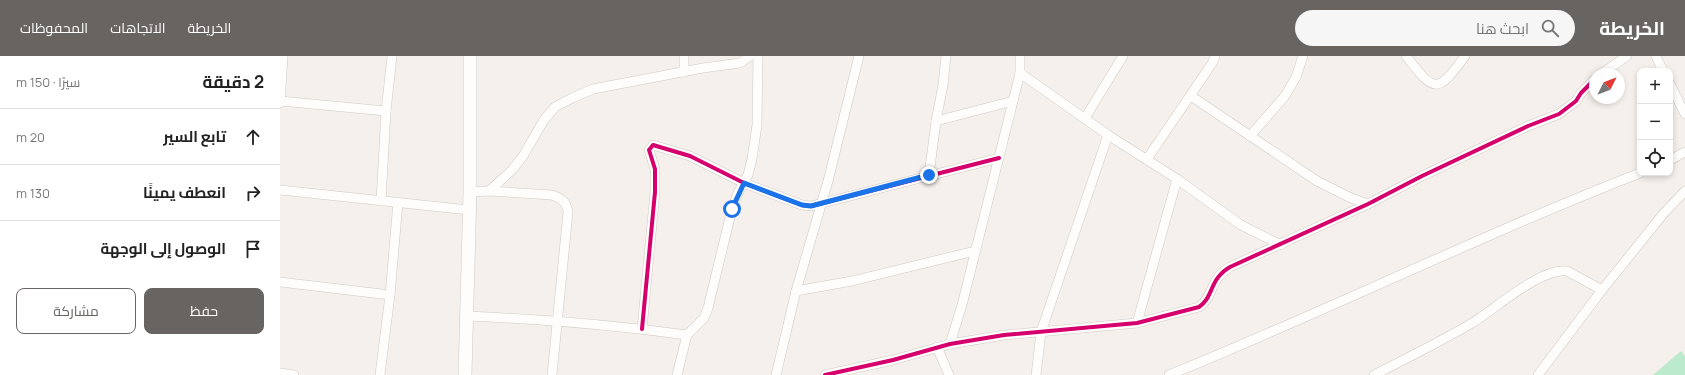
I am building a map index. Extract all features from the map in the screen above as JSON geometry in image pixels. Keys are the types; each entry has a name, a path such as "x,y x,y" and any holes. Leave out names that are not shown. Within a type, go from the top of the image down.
{"street":[{"path":"380,201 386,110 392,56"},
{"path":"465,375 470,192 470,56"},
{"path":"684,56 684,72"},
{"path":"489,191 512,170 524,156 544,120 555,107 572,98 593,89 740,63 750,56"},
{"path":"677,375 687,335 704,318 708,308 732,209 748,175 757,125 758,56"},
{"path":"776,375 796,291 822,204 859,56"},
{"path":"929,175 936,121 944,85 946,56"},
{"path":"950,344 1020,73 1020,56"},
{"path":"1085,118 1123,56"},
{"path":"1147,159 1191,96 1213,62 1215,56"},
{"path":"1250,136 1285,96 1296,76 1303,56"},
{"path":"1406,56 1423,78 1430,83 1441,84 1449,77 1466,56"},
{"path":"1610,68 1627,56"},
{"path":"1656,56 1662,68"},
{"path":"282,59 280,102 386,110"},
{"path":"1020,73 1108,135 1178,179 1241,225 1281,245"},
{"path":"825,375 893,360 950,344 1004,335 1137,323 1199,307 1206,300 1214,281 1223,271 1368,204 1422,176 1528,126 1559,114 1572,104 1589,85"},
{"path":"1673,90 1685,114"},
{"path":"1191,96 1317,181 1350,198 1368,204"},
{"path":"936,121 1013,101"},
{"path":"1036,375 1041,332 1108,135"},
{"path":"642,329 654,192 655,169 649,150 653,145 690,156 744,183 802,205 811,206 999,158"},
{"path":"1673,158 1685,152"},
{"path":"1169,375 1254,340 1539,214 1637,174"},
{"path":"1137,323 1178,179"},
{"path":"280,190 469,210"},
{"path":"470,192 489,191 552,195 561,198 566,203 568,212 552,375"},
{"path":"1538,375 1602,290 1664,213 1685,191"},
{"path":"380,375 390,295 398,202"},
{"path":"796,291 852,281 975,251"},
{"path":"1374,375 1473,322 1537,279 1555,272 1561,270 1567,271 1602,290"},
{"path":"280,282 390,295"},
{"path":"466,316 557,321 687,335"},
{"path":"937,347 949,375"},
{"path":"280,373 294,375"}],"green space":[{"path":"1681,351 1685,356 1685,375 1653,375"}],"cycle path":[{"path":"825,375 893,360 950,344 1004,335 1137,323 1199,307 1204,303 1218,277 1230,267 1368,204 1422,176 1528,126 1559,114 1576,101 1589,85"},
{"path":"642,329 655,192 655,169 649,150 653,145 690,156 744,183 802,205 811,206 999,158"}],"route":[{"path":"732,209 738,193 744,183 802,205 811,206 929,175"}]}
